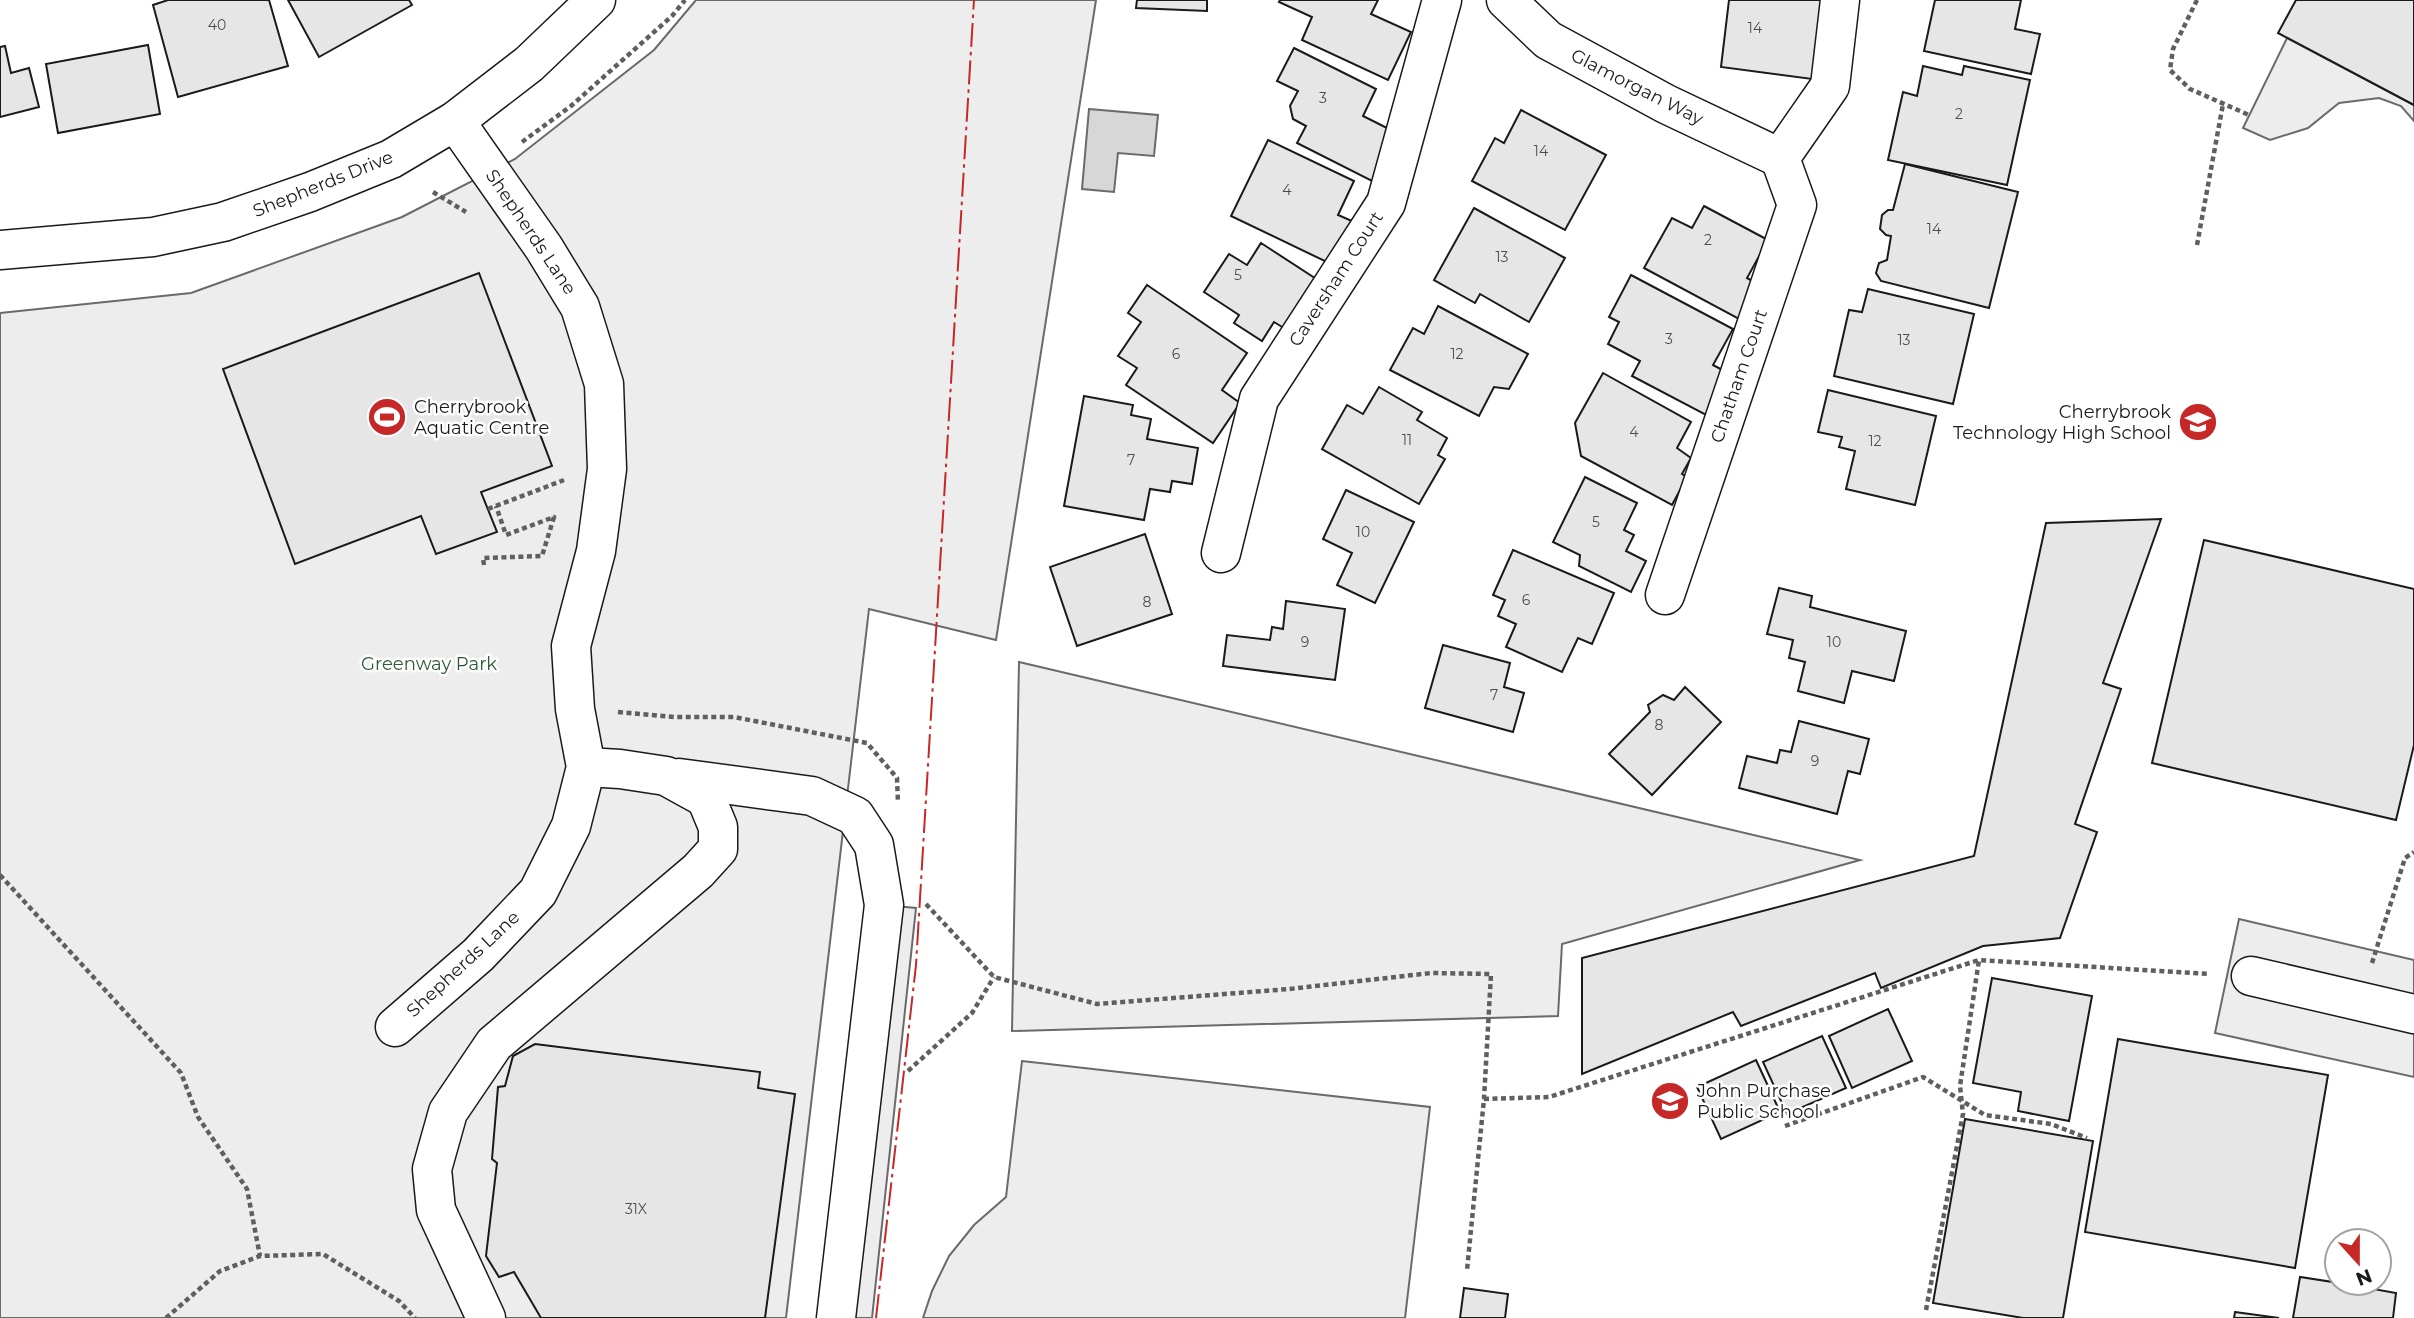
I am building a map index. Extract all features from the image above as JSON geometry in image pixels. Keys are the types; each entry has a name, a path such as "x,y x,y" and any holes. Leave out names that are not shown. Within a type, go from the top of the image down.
{"street":[{"name":"Shepherds Drive","path":"0,250 153,237 223,222 310,192 391,159 455,121 528,64 596,0"},
{"name":"Caversham Court","path":"1221,553 1259,399 1386,203 1442,0"},
{"name":"Glamorgan Way","path":"1506,0 1548,40 1666,104 1780,158"},
{"path":"1780,158 1830,86 1840,0"},
{"name":"Shepherds Lane","path":"395,1027 478,955 538,892 571,826 586,767 575,709 571,646 596,551 607,468 604,384 580,307 544,248 455,121"},
{"name":"Chatham Court","path":"1665,595 1797,205 1780,158"},
{"path":"586,767 620,769 812,796 855,816 874,845 884,905 836,1318"},
{"path":"486,1318 436,1210 432,1169 448,1112 494,1044 698,872 718,849 719,827 706,798 666,776"},
{"path":"2251,976 2414,1013"}],"path":[{"path":"470,214 433,192 487,167 571,106 672,16 685,0"},
{"path":"2197,0 2173,49 2170,70 2190,89 2249,115"},
{"path":"2197,245 2223,104"},
{"path":"488,509 569,478"},
{"path":"484,565 483,558 542,556 554,517 506,535 496,506"},
{"path":"575,709 674,717 734,717 867,743 897,778 898,815"},
{"path":"2361,1001 2405,858 2414,852"},
{"path":"0,875 181,1073 198,1117 247,1189 260,1256"},
{"path":"919,897 994,977 1097,1004 1289,989 1430,973 1491,974 1484,1099 1467,1270"},
{"path":"1484,1099 1549,1097 1979,960 2251,976"},
{"path":"1926,1310 1963,1114 1961,1086 1979,960"},
{"path":"860,1114 972,1013 994,977"},
{"path":"1785,1126 1923,1077 1985,1115 2051,1124 2087,1138"},
{"path":"166,1318 220,1271 260,1256 323,1254 399,1301 415,1318"}],"shaded area":[{"name":"Greenway Park","path":"696,0 1096,0 996,640 869,609 786,1318 0,1318 0,313 191,293 402,217 515,159 654,50"},
{"path":"2287,38 2414,105 2414,121 2401,106 2379,98 2339,103 2308,128 2270,140 2243,128"},
{"path":"1089,109 1158,115 1154,156 1118,153 1114,192 1082,189"},
{"path":"1019,662 1860,860 1562,944 1558,1016 1012,1031"},
{"path":"884,905 916,908 872,1318 836,1318"},
{"path":"2239,919 2414,960 2414,1077 2215,1033"},
{"path":"1022,1061 1430,1107 1405,1318 923,1318 932,1291 949,1256 974,1225 1006,1197"}],"building":[{"path":"168,0 269,0 288,66 178,97 153,5"},
{"path":"288,0 409,0 412,5 319,57"},
{"path":"1137,0 1207,0 1207,11 1136,8"},
{"path":"1378,0 1371,14 1411,32 1388,80 1302,40 1312,17 1279,2"},
{"path":"1729,0 1822,0 1812,79 1721,67"},
{"path":"1935,0 2021,0 2015,29 2040,34 2031,74 1924,51"},
{"path":"2296,0 2414,0 2414,105 2278,33"},
{"path":"148,45 160,114 58,133 46,64"},
{"path":"5,46 11,73 29,68 39,107 0,117 0,47"},
{"path":"1294,48 1376,89 1363,116 1399,134 1374,182 1297,143 1306,126 1293,119 1290,106 1298,91 1277,81"},
{"path":"1923,66 1962,75 1964,66 2030,80 2007,185 1888,160 1903,92 1917,96"},
{"path":"1521,110 1606,155 1565,230 1472,181 1495,138 1504,143"},
{"path":"1268,140 1354,181 1338,215 1352,221 1331,264 1231,216"},
{"path":"1905,164 2018,192 1989,308 1881,281 1876,273 1879,263 1887,260 1891,236 1880,229 1882,215 1893,210"},
{"path":"1704,206 1768,240 1747,278 1758,284 1739,319 1644,268 1672,218 1692,228"},
{"path":"1474,208 1565,258 1529,322 1480,294 1475,303 1434,280"},
{"path":"1261,243 1324,284 1292,333 1274,322 1262,341 1234,323 1239,315 1204,292 1229,254 1247,265"},
{"name":"Cherrybrook Aquatic Centre","path":"479,273 552,466 481,492 497,532 436,554 421,516 295,564 223,369"},
{"path":"1631,275 1733,329 1713,365 1730,374 1708,416 1632,376 1640,361 1608,344 1619,322 1609,317"},
{"path":"1147,285 1247,353 1222,390 1240,403 1213,443 1126,385 1137,368 1118,356 1141,322 1128,313"},
{"path":"1868,289 1974,314 1953,404 1834,376 1849,310 1862,312"},
{"path":"1438,306 1528,354 1509,389 1494,387 1479,416 1390,370 1413,328 1424,334"},
{"path":"1603,373 1691,422 1677,448 1691,458 1682,474 1687,477 1672,505 1581,456 1575,423"},
{"path":"1379,387 1422,412 1417,420 1447,438 1438,455 1445,459 1419,504 1322,449 1347,405 1363,414"},
{"path":"1828,390 1936,416 1915,505 1846,489 1855,451 1839,447 1842,437 1818,432"},
{"path":"1084,396 1133,405 1131,415 1151,419 1147,439 1198,448 1192,484 1172,481 1170,492 1150,489 1144,520 1064,506"},
{"path":"1585,477 1637,503 1624,530 1634,535 1626,551 1646,561 1631,592 1579,566 1580,555 1553,542"},
{"path":"1346,490 1414,522 1375,603 1337,585 1352,553 1323,539"},
{"path":"2161,519 2103,683 2121,689 2075,824 2097,832 2060,938 1983,946 1881,988 1875,973 1741,1026 1733,1012 1582,1074 1582,958 1974,856 2046,523"},
{"path":"1145,534 1172,614 1077,646 1050,567"},
{"path":"2204,540 2414,589 2414,745 2396,820 2152,763"},
{"path":"1513,550 1614,593 1592,644 1578,638 1562,672 1506,647 1516,624 1498,616 1505,600 1493,595"},
{"path":"1779,588 1812,596 1810,607 1906,631 1894,681 1852,671 1844,703 1798,691 1805,662 1789,658 1793,640 1767,634"},
{"path":"1286,601 1345,609 1335,680 1223,666 1227,635 1270,640 1272,627 1283,629"},
{"path":"1443,645 1510,663 1504,687 1524,693 1513,732 1425,708"},
{"path":"1685,687 1721,722 1652,795 1609,754 1650,712 1648,705 1663,695 1674,700"},
{"path":"1799,721 1869,739 1860,774 1848,771 1837,814 1739,788 1747,756 1777,763 1780,750 1791,752"},
{"path":"1992,978 2092,996 2069,1121 2018,1111 2021,1092 1973,1083"},
{"path":"1888,1009 1912,1061 1852,1088 1829,1036"},
{"path":"1822,1036 1846,1088 1787,1114 1763,1062"},
{"path":"2118,1039 2328,1075 2295,1268 2085,1232"},
{"path":"535,1044 760,1072 758,1088 795,1094 765,1318 541,1318 514,1272 499,1277 486,1256 497,1163 492,1159 498,1087 505,1086 513,1056"},
{"path":"1756,1060 1780,1112 1721,1139 1697,1087"},
{"path":"1965,1119 2093,1141 2063,1318 2023,1318 1933,1303"},
{"path":"2300,1277 2323,1280 2323,1297 2393,1297 2393,1292 2396,1293 2393,1318 2293,1318"},
{"path":"1464,1288 1508,1294 1505,1318 1460,1318"},
{"path":"2235,1312 2279,1318 2234,1318"}],"power":[{"path":"876,1318 916,965 974,0"}],"place":[{"name":"Cherrybrook Aquatic Centre","path":"387,417"},
{"name":"Cherrybrook Technology High School","path":"2198,422"},
{"name":"John Purchase Public School","path":"1670,1101"}]}
